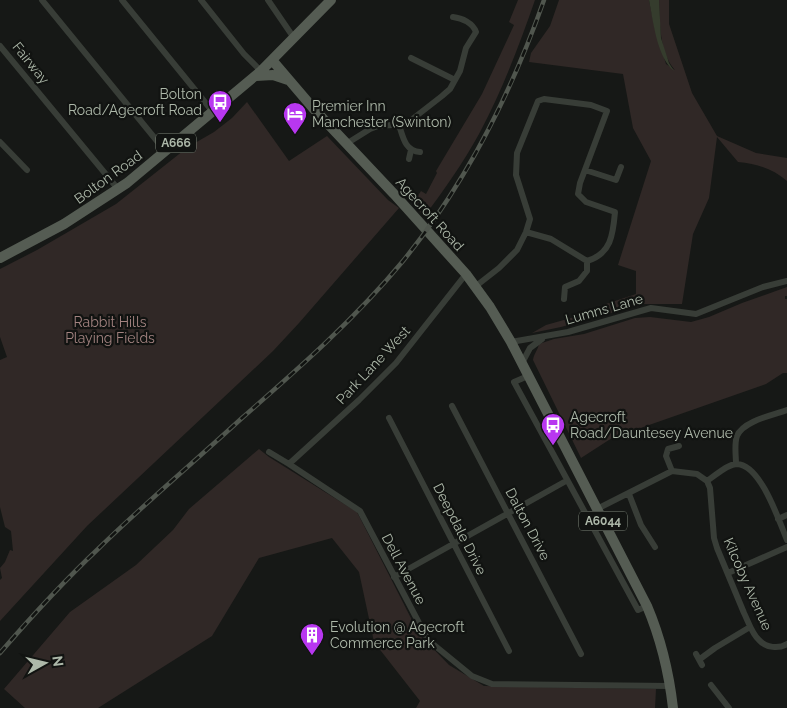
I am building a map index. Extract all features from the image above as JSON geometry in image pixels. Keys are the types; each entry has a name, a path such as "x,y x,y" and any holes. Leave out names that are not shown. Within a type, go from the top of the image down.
{"main road":[{"name":"Bolton Road","path":"0,258 64,224 118,189 166,152 258,74 331,0"},
{"name":"Agecroft Road","path":"274,58 313,108 466,274 476,286 512,342 647,606 662,647 673,708"},
{"path":"258,74 273,75 291,82"}],"street":[{"path":"42,0 166,152"},
{"path":"122,0 213,112"},
{"path":"201,0 258,74"},
{"path":"268,0 294,38"},
{"path":"346,144 378,126 399,125 413,120 450,89 460,71 466,48 476,32 473,26 453,17"},
{"name":"Fairway","path":"0,46 118,189"},
{"path":"418,61 420,52"},
{"path":"411,58 455,80"},
{"path":"476,286 499,268 517,250 526,232 530,219 516,175 517,153 538,101 544,99 591,105 608,111 580,183 578,194 586,202 615,212 614,228 602,255 587,261"},
{"path":"399,125 407,146 411,150 420,152"},
{"path":"0,142 27,170"},
{"path":"409,159 411,150"},
{"path":"585,170 616,180 621,167"},
{"path":"526,232 551,238 587,261"},
{"path":"564,299 565,287 579,281 587,271 587,261"},
{"name":"Park Lane West","path":"289,464 359,400 396,363 466,274"},
{"name":"Lumns Lane","path":"512,342 568,332 651,308 696,314 763,287 787,281"},
{"path":"522,363 530,348 545,337"},
{"path":"528,376 514,382 566,481 638,610 647,606"},
{"name":"Dalton Drive","path":"452,406 581,654"},
{"path":"736,464 736,438 740,430 751,423 787,410"},
{"name":"Deepdale Drive","path":"389,418 509,651"},
{"path":"672,471 666,456 668,449 679,446"},
{"name":"Dell Avenue","path":"269,452 360,511 428,640 472,676 492,684 670,686"},
{"path":"597,509 672,471 697,474 707,481 736,464 745,467 758,478 787,540"},
{"path":"394,577 566,481"},
{"name":"Kilcoby Avenue","path":"707,481 710,488 714,538 750,627 758,640 767,646 775,647 787,644"},
{"path":"629,494 642,525 655,547"},
{"path":"778,519 787,515"},
{"path":"728,573 787,547"},
{"path":"700,659 750,627"},
{"path":"711,685 729,708"},
{"path":"708,696 715,692"}],"green space":[{"path":"518,0 535,0 503,85 473,145 424,217 413,203 421,191 426,194 437,173 436,171 482,94 514,25 509,22"},
{"path":"559,0 649,0 655,29 666,64 675,70 666,55 660,28 659,0 669,0 669,24 692,93 717,136 756,153 787,158 787,181 764,167 738,162 717,137 709,198 693,234 682,304 643,304 561,327 532,333 546,325 603,309 603,305 636,294 636,271 618,265 651,161 633,128 623,74 529,62 531,53 550,26"},
{"name":"Rabbit Hills Playing Fields","path":"247,102 289,161 327,136 388,200 399,208 273,351 87,526 0,621 0,580 2,578 0,568 10,550 13,551 11,531 5,527 0,507 0,360 7,357 0,337 0,269 37,250 116,204 188,147 214,132 232,118"},
{"path":"787,287 785,299 787,299 787,373 783,373 766,384 612,438 581,458 533,360 539,344 554,339 584,334 635,318 650,317 691,322"},
{"path":"259,449 357,512 419,634 449,665 484,686 656,689 655,708 416,708 420,701 374,642 359,572 332,538 259,558 212,636 98,708 25,708 4,689 70,612 136,565 173,530 189,509"}],"shaded area":[{"path":"649,0 659,0 661,38 669,63 674,71 663,57 654,28"}],"railway":[{"path":"0,653 85,561 151,499 326,343 403,261 447,201 485,136 517,69 544,0"}],"place":[{"name":"Bolton Road/Agecroft Road","path":"220,123"},
{"name":"Premier Inn Manchester (Swinton)","path":"295,135"},
{"name":"Agecroft Road/Dauntesey Avenue","path":"553,446"},
{"name":"Evolution @ Agecroft Commerce Park","path":"312,656"}]}
